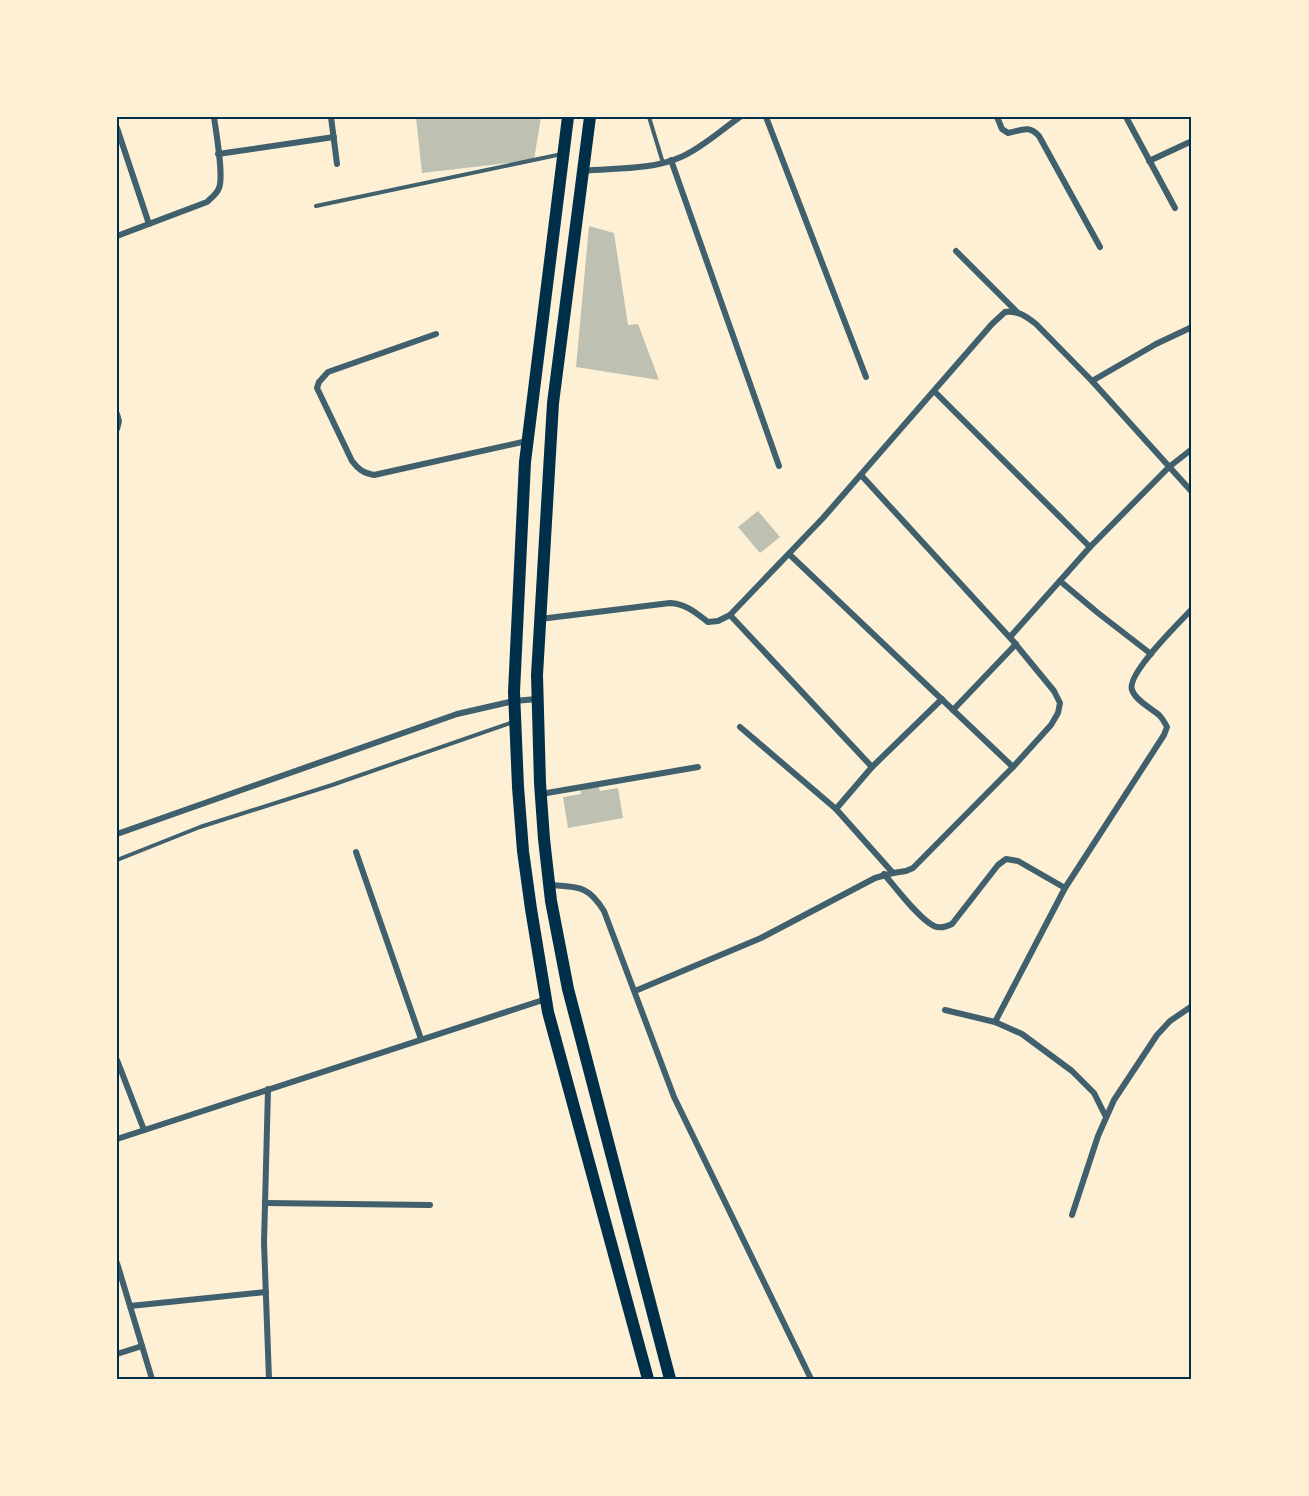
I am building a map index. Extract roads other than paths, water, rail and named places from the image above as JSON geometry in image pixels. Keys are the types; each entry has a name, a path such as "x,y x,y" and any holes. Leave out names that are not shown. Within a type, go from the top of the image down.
{"highway":[{"path":"568,117 528,440 520,544 514,701 523,851 546,999 559,1054 648,1379"},
{"path":"590,117 553,403 537,699 541,794 549,885 568,989 670,1379"}],"street":[{"path":"117,236 207,202 215,195 220,187 214,117"},
{"path":"331,117 336,164"},
{"path":"583,171 663,163 684,156 740,117"},
{"path":"766,117 867,377"},
{"path":"997,117 1002,129 1008,134 1023,128 1030,129 1039,136 1100,247"},
{"path":"1126,117 1175,208"},
{"path":"117,128 149,224"},
{"path":"218,154 333,137"},
{"path":"1149,161 1192,141"},
{"path":"672,160 779,466"},
{"path":"956,251 1017,313"},
{"path":"540,619 670,603 690,608 708,622 718,621 730,615 861,475 998,317 1005,312 1026,316 1036,324 1092,381 1192,492"},
{"path":"1092,381 1156,344 1192,327"},
{"path":"436,334 328,372 319,382 317,388 358,469 366,474 374,475 528,440"},
{"path":"934,391 1090,547"},
{"path":"117,414 119,421 117,429"},
{"path":"1010,637 1090,547 1168,467 1192,449"},
{"path":"634,991 761,938 884,874 913,868 1013,767 1051,725 1058,713 1060,703 1054,691 1010,637 861,475"},
{"path":"789,554 1013,767"},
{"path":"1060,581 1098,614 1151,654"},
{"path":"995,1022 1065,888 1167,727 1161,717 1138,699 1131,690 1132,679 1151,654 1192,609"},
{"path":"730,615 872,767"},
{"path":"953,710 1016,645"},
{"path":"117,834 457,714 514,701 537,699"},
{"path":"836,809 872,767 942,699"},
{"path":"740,727 836,809 893,873"},
{"path":"541,794 698,767"},
{"path":"356,852 421,1039"},
{"path":"884,874 921,916 934,927 945,928 958,918 998,865 1006,859 1018,861 1065,888"},
{"path":"549,885 582,887 595,896 604,911 674,1097 811,1379"},
{"path":"117,1139 546,999"},
{"path":"1072,1215 1098,1136 1114,1100 1157,1035 1192,1006"},
{"path":"945,1010 995,1022 1022,1034 1072,1071 1094,1094 1106,1117"},
{"path":"117,1060 144,1130"},
{"path":"268,1089 265,1203 269,1379"},
{"path":"265,1203 430,1204"},
{"path":"117,1263 152,1379"},
{"path":"130,1306 266,1292"},
{"path":"117,1354 142,1346"}],"lane":[{"path":"649,117 663,163"},
{"path":"316,206 564,154"},
{"path":"117,860 200,827 332,785 515,721"}]}
